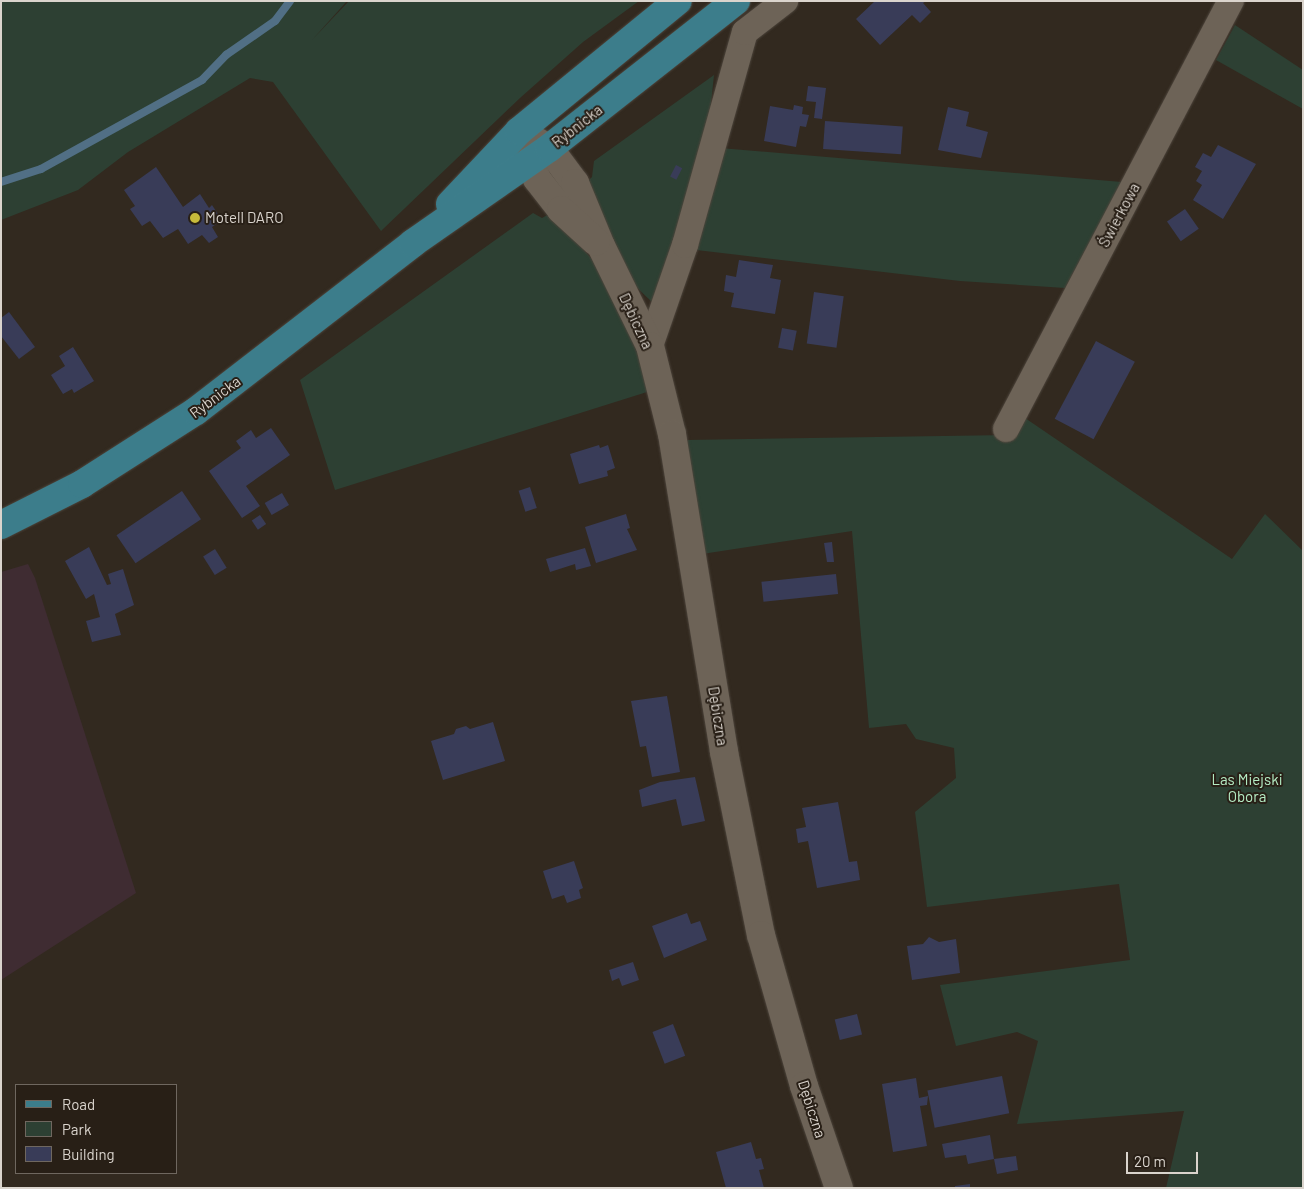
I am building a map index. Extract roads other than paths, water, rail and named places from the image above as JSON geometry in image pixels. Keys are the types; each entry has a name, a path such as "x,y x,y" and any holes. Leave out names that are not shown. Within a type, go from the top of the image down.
{"main road":[{"name":"Rybnicka","path":"413,243 519,131 678,1"},
{"name":"Rybnicka","path":"1,525 74,488 161,436 270,356 413,243 539,156 736,1"}],"street":[{"path":"650,346 684,245 746,32 785,1"},
{"name":"Świerkowa","path":"1006,430 1232,1"},
{"name":"Dębiczna","path":"519,131 539,156 561,210 601,246 650,346 672,434 724,752 761,935 804,1086 839,1188"}],"waterway":[{"path":"1,182 41,169 202,80 226,55 275,21 290,1"}],"place":[{"name":"Motell DARO","path":"195,218"}],"park label":[{"name":"Las Miejski Obora","path":"1247,788"}]}
